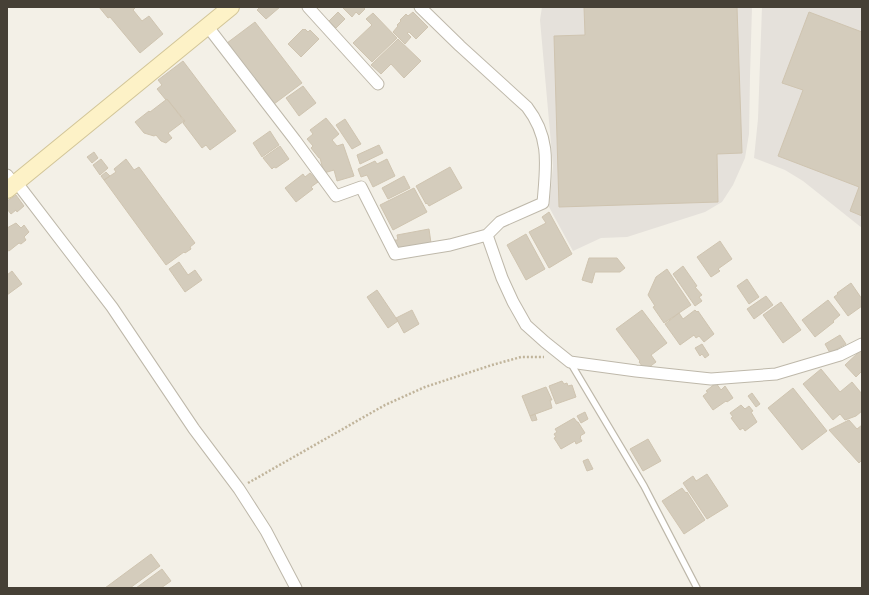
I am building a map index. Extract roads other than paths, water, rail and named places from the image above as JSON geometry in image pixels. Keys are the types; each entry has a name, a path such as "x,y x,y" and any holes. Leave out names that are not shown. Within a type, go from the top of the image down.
{"street":[{"path":"231,7 208,27 11,183 112,307 190,423 239,489 266,531 296,588"},
{"path":"308,7 378,84"},
{"path":"208,27 336,196 361,187 395,254 450,245 487,235 500,222 543,203 546,158 542,132 536,118 527,107 420,7"},
{"path":"487,235 504,284 526,324 545,342 570,362 711,379 776,374 840,355 862,344"}],"lane":[{"path":"570,362 644,486 697,588"}]}
